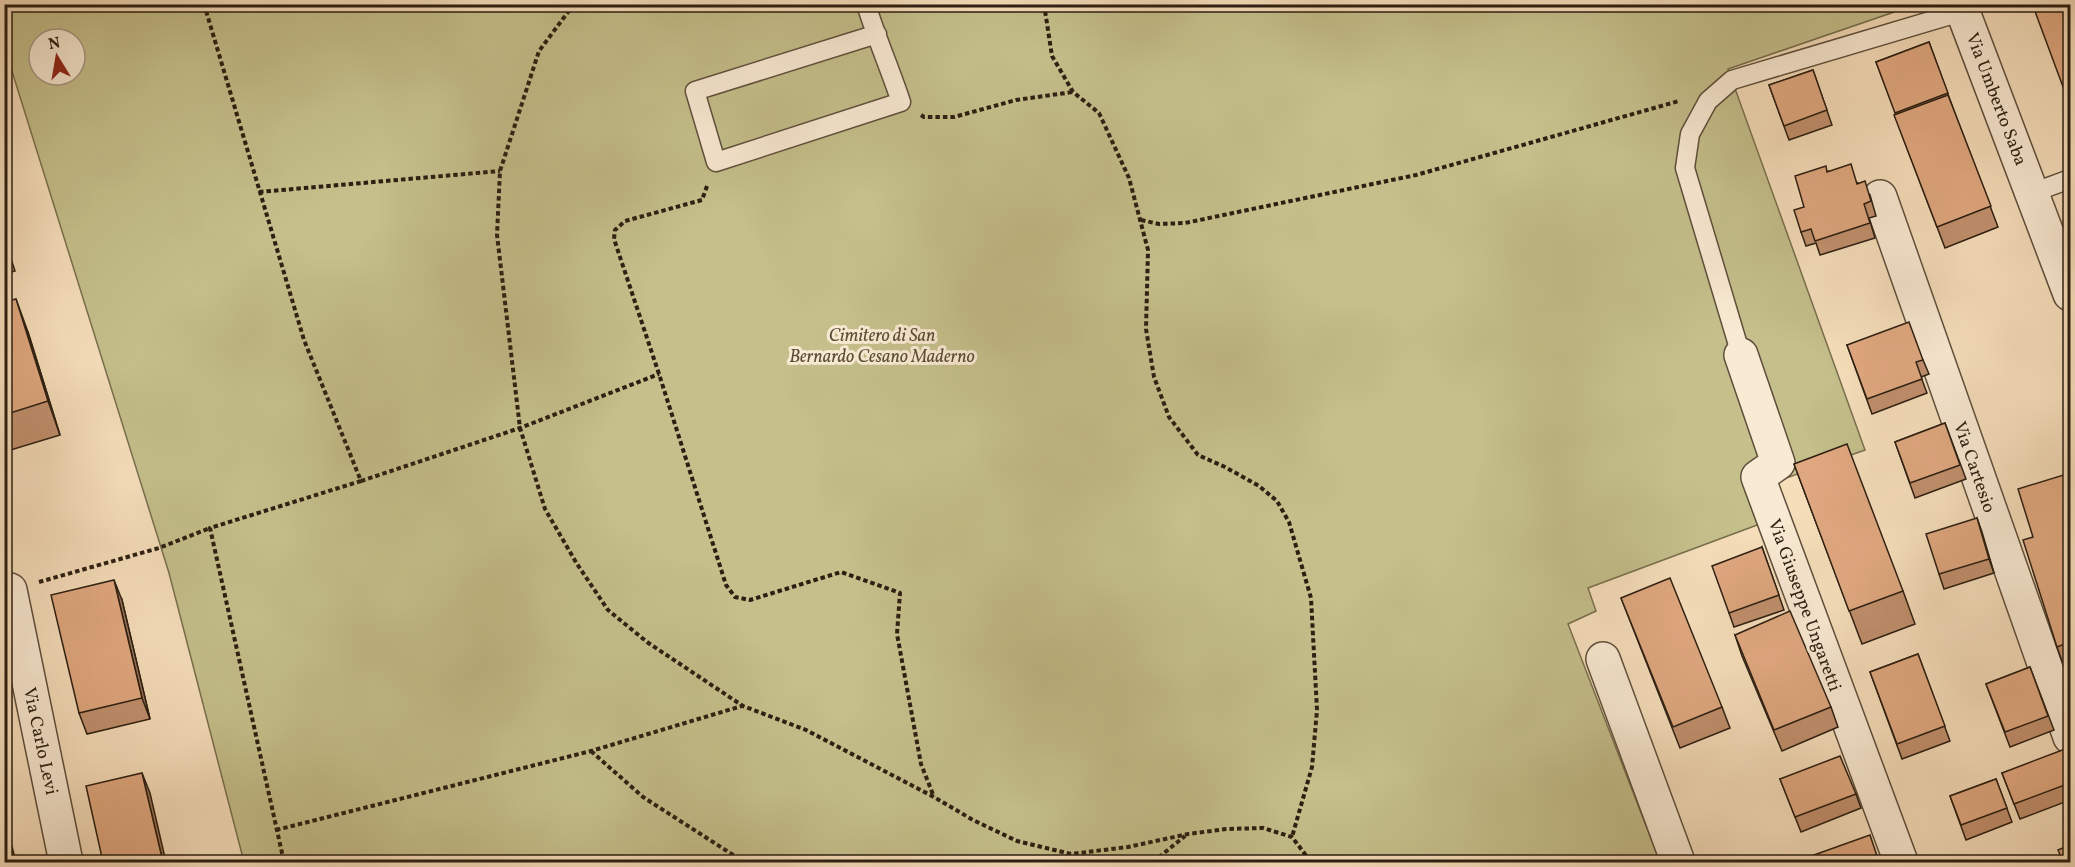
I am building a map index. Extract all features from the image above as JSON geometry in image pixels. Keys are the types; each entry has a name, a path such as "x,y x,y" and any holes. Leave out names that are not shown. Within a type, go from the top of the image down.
{"street":[{"name":"Via Umberto Saba","path":"1968,7 2032,193 2070,294"},
{"name":"Via Cartesio","path":"1880,197 2070,736"},
{"name":"Via Giuseppe Ungaretti","path":"1741,355 1778,463 1758,477 1901,862"},
{"name":"Via Carlo Levi","path":"7,591 66,862"},
{"path":"1603,659 1678,862"}],"lane":[{"path":"866,4 902,102 716,162 694,91 877,34"},
{"path":"1741,355 1685,168 1690,134 1708,101 1732,80 1968,7"},
{"path":"2032,193 2070,179"}],"path":[{"path":"204,4 304,340 361,481"},
{"path":"574,4 539,51 500,171 497,235 520,428 545,509 577,564 608,610 647,642 743,706 806,730 973,820 1017,841 1071,854 1128,847 1188,834 1226,829 1263,828 1292,837 1311,862"},
{"path":"1044,4 1052,56 1073,92 1099,113 1129,178 1148,250 1146,329 1154,377 1169,417 1198,455 1259,486 1277,501 1289,522 1311,598 1317,710 1312,767 1292,837"},
{"path":"902,102 924,117 954,117 1016,100 1073,92"},
{"path":"1141,220 1159,224 1185,223 1416,175 1682,101"},
{"path":"716,162 702,200 625,221 615,230 614,239 726,585 735,597 750,600 841,572 900,593 897,634 921,764 934,797"},
{"path":"259,192 500,171"},
{"path":"7,591 159,548 210,528 361,481 520,428 659,374"},
{"path":"210,528 284,862"},
{"path":"276,830 591,751 743,706"},
{"path":"591,751 643,797 744,862"},
{"path":"1153,862 1188,834"}],"green space":[{"name":"Cimitero di San Bernardo Cesano Maderno","path":"4,5 1905,5 1900,10 1728,69 1865,450 1764,486 1776,518 1588,588 1596,611 1568,624 1660,862 244,862 169,573 5,49"}],"building":[{"path":"2070,4 2069,103 2033,6"},
{"path":"1929,42 1948,93 1895,113 1876,62"},
{"path":"1813,70 1827,110 1784,126 1769,85"},
{"path":"1948,95 1991,206 1937,227 1894,115"},
{"path":"1851,164 1857,184 1865,181 1871,201 1864,204 1870,223 1815,241 1811,229 1801,232 1794,210 1804,207 1795,176 1826,166 1827,172"},
{"path":"4,240 10,256 4,258"},
{"path":"16,299 48,401 4,415 4,302"},
{"path":"1909,322 1923,360 1916,362 1922,379 1867,399 1847,345"},
{"path":"1945,423 1960,465 1910,483 1895,442"},
{"path":"1847,444 1903,591 1849,611 1794,464"},
{"path":"2070,473 2070,642 2057,647 2023,540 2033,537 2018,489"},
{"path":"1977,518 1989,559 1939,574 1926,534"},
{"path":"1762,547 1779,595 1729,613 1712,566"},
{"path":"1670,578 1722,707 1673,727 1621,598"},
{"path":"114,580 142,698 79,713 51,595"},
{"path":"1790,611 1831,707 1774,730 1735,635"},
{"path":"1918,654 1945,726 1897,744 1870,672"},
{"path":"2030,667 2048,716 2005,732 1986,684"},
{"path":"2065,749 2070,762 2070,783 2014,804 2002,773"},
{"path":"1840,756 1856,794 1795,817 1780,779"},
{"path":"142,773 163,862 103,862 86,786"},
{"path":"1996,779 2007,808 1961,825 1950,796"},
{"path":"4,826 14,862 4,862"},
{"path":"1870,835 1879,862 1801,862 1800,860"},
{"path":"2070,845 2070,862 2063,862 2058,850"}]}
